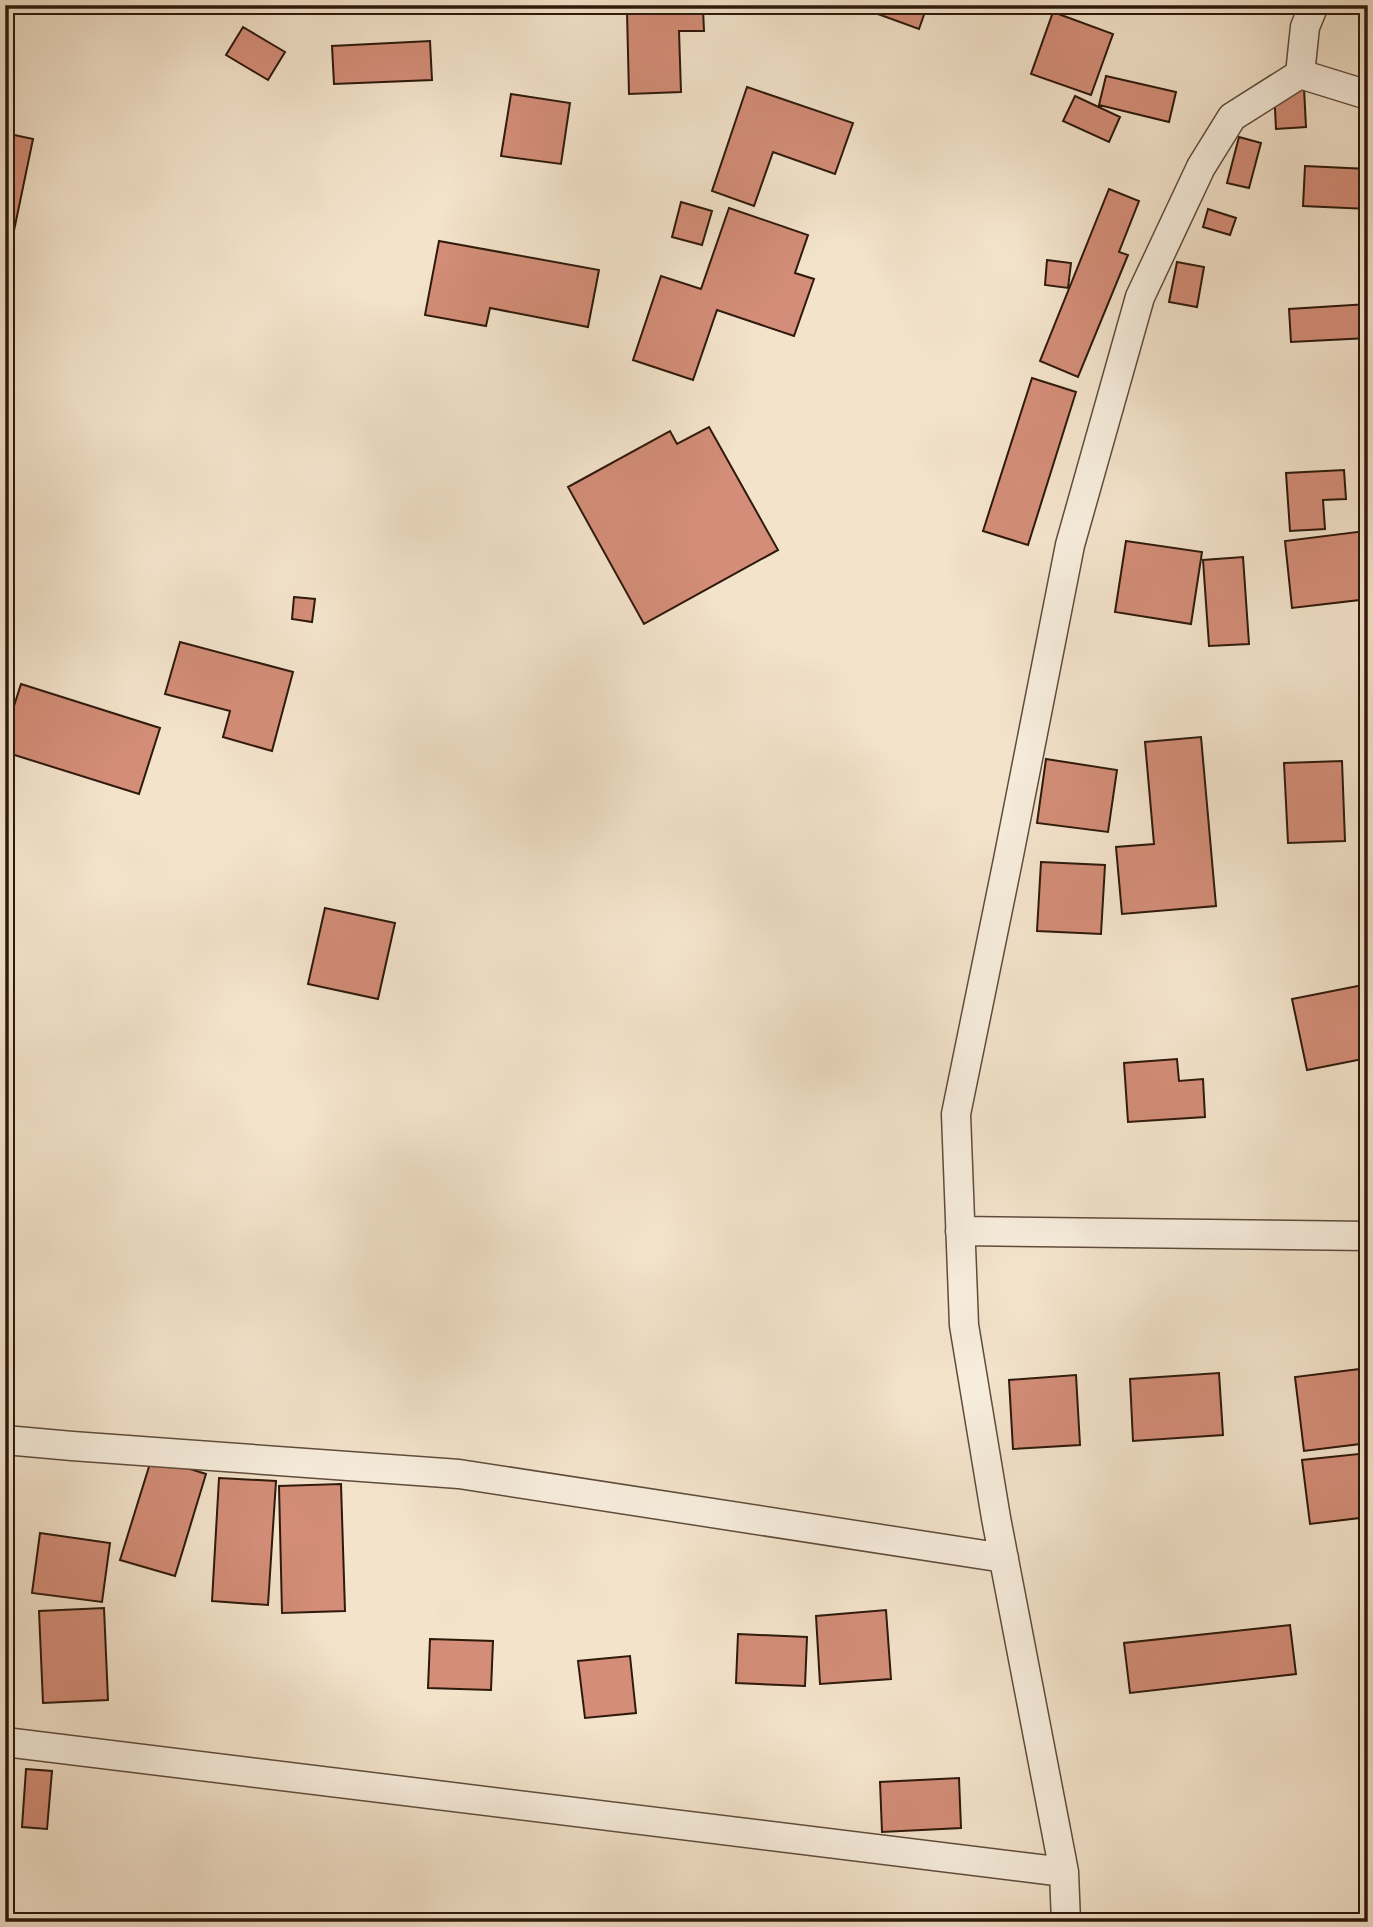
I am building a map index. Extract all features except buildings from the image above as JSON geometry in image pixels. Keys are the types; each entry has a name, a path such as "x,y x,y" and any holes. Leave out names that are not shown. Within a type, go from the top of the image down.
{"street":[{"path":"1300,74 1306,27 1314,5"},
{"path":"1066,1922 1064,1872 1004,1558 964,1325 956,1114 1070,545 1140,297 1201,167 1232,117 1300,74 1368,95"},
{"path":"960,1231 1368,1236"},
{"path":"5,1440 460,1475 1004,1558"},
{"path":"5,1742 1064,1872"}]}
